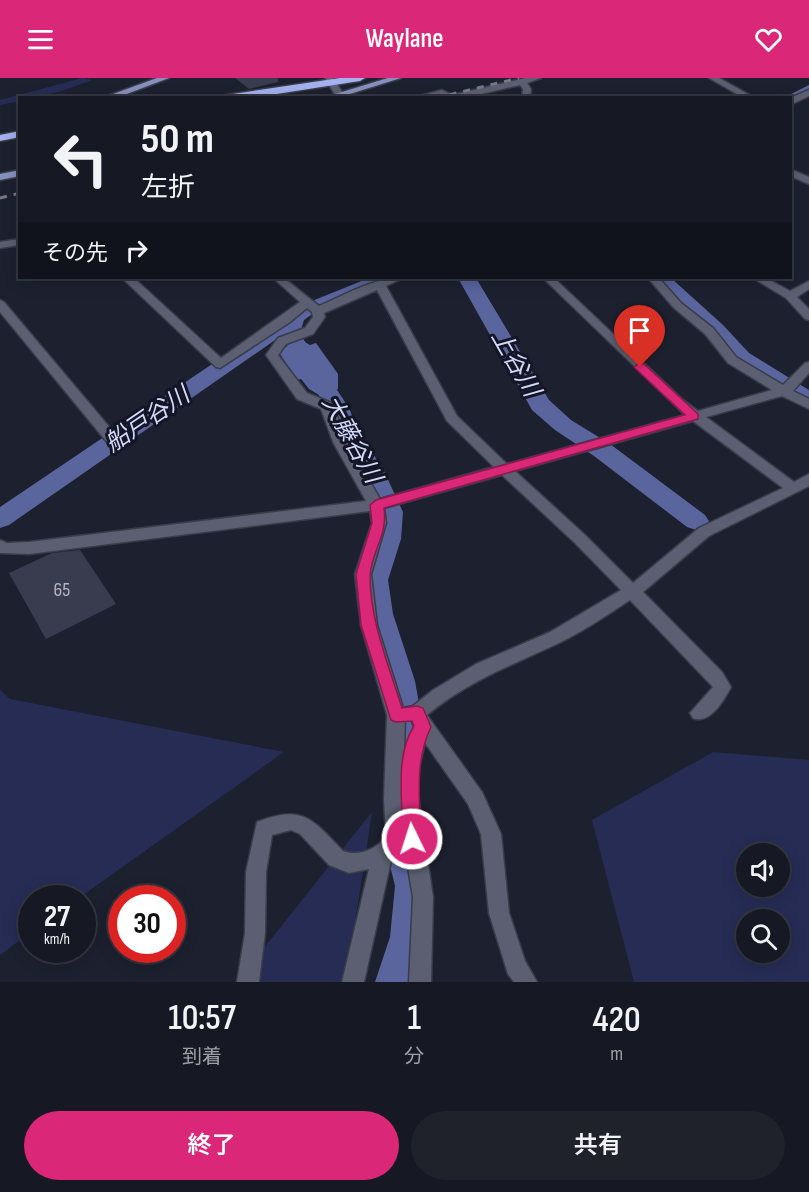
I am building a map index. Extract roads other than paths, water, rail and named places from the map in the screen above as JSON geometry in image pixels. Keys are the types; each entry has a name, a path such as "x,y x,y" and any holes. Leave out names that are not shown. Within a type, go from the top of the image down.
{"highway":[{"path":"238,96 330,80 360,78"},
{"path":"0,138 18,134"}],"main road":[{"path":"112,96 165,78"},
{"path":"340,96 397,78"},
{"path":"0,177 18,173"}],"street":[{"path":"460,96 537,78"},
{"path":"713,78 747,96"},
{"path":"330,80 340,96"},
{"path":"522,82 527,89 526,96"},
{"path":"426,96 442,93 447,96"},
{"path":"792,101 809,93"},
{"path":"792,173 809,181"},
{"path":"0,245 18,242"},
{"path":"129,279 220,364 298,307 313,307 392,279"},
{"path":"279,279 313,307 319,317 313,328 282,341 272,355 302,396 323,403 330,410 340,442 384,503 363,574 364,593 375,651 418,735 411,765 410,796 412,839 422,884 423,928 420,982"},
{"path":"549,279 694,416 795,489"},
{"path":"654,279 677,305 708,331 732,360 744,369 787,388 809,405"},
{"path":"761,279 790,296 809,316"},
{"path":"379,284 452,418 466,434 632,591 716,677 722,687 716,698 699,713"},
{"path":"790,296 809,284"},
{"path":"0,304 111,438"},
{"path":"0,546 5,549 29,548 384,503 787,388 809,366"},
{"path":"353,982 382,857 396,840 393,799 410,717 439,695 483,669 556,637 632,591 704,532 795,489 809,479"},
{"path":"410,717 475,798 491,834 499,913 516,966 526,982"},
{"path":"248,982 255,933 256,872 264,828 291,821 307,827 336,858 349,863 382,857"}],"waterway":[{"name":"大藤谷川","path":"792,97 809,89"},
{"name":"船戸谷川","path":"0,519 304,311 383,279"},
{"name":"上谷川","path":"468,279 540,405 563,425 602,450 696,521"},
{"name":"上谷川","path":"661,279 716,329 741,358 809,400"},
{"name":"大藤谷川","path":"294,319 290,334 338,408 348,434 371,469 390,512 388,539 375,580 379,614 400,681 409,731 401,784 401,841 412,886 408,937 393,982"}],"railway":[{"path":"444,96 519,78"},
{"path":"0,198 18,194"}]}
